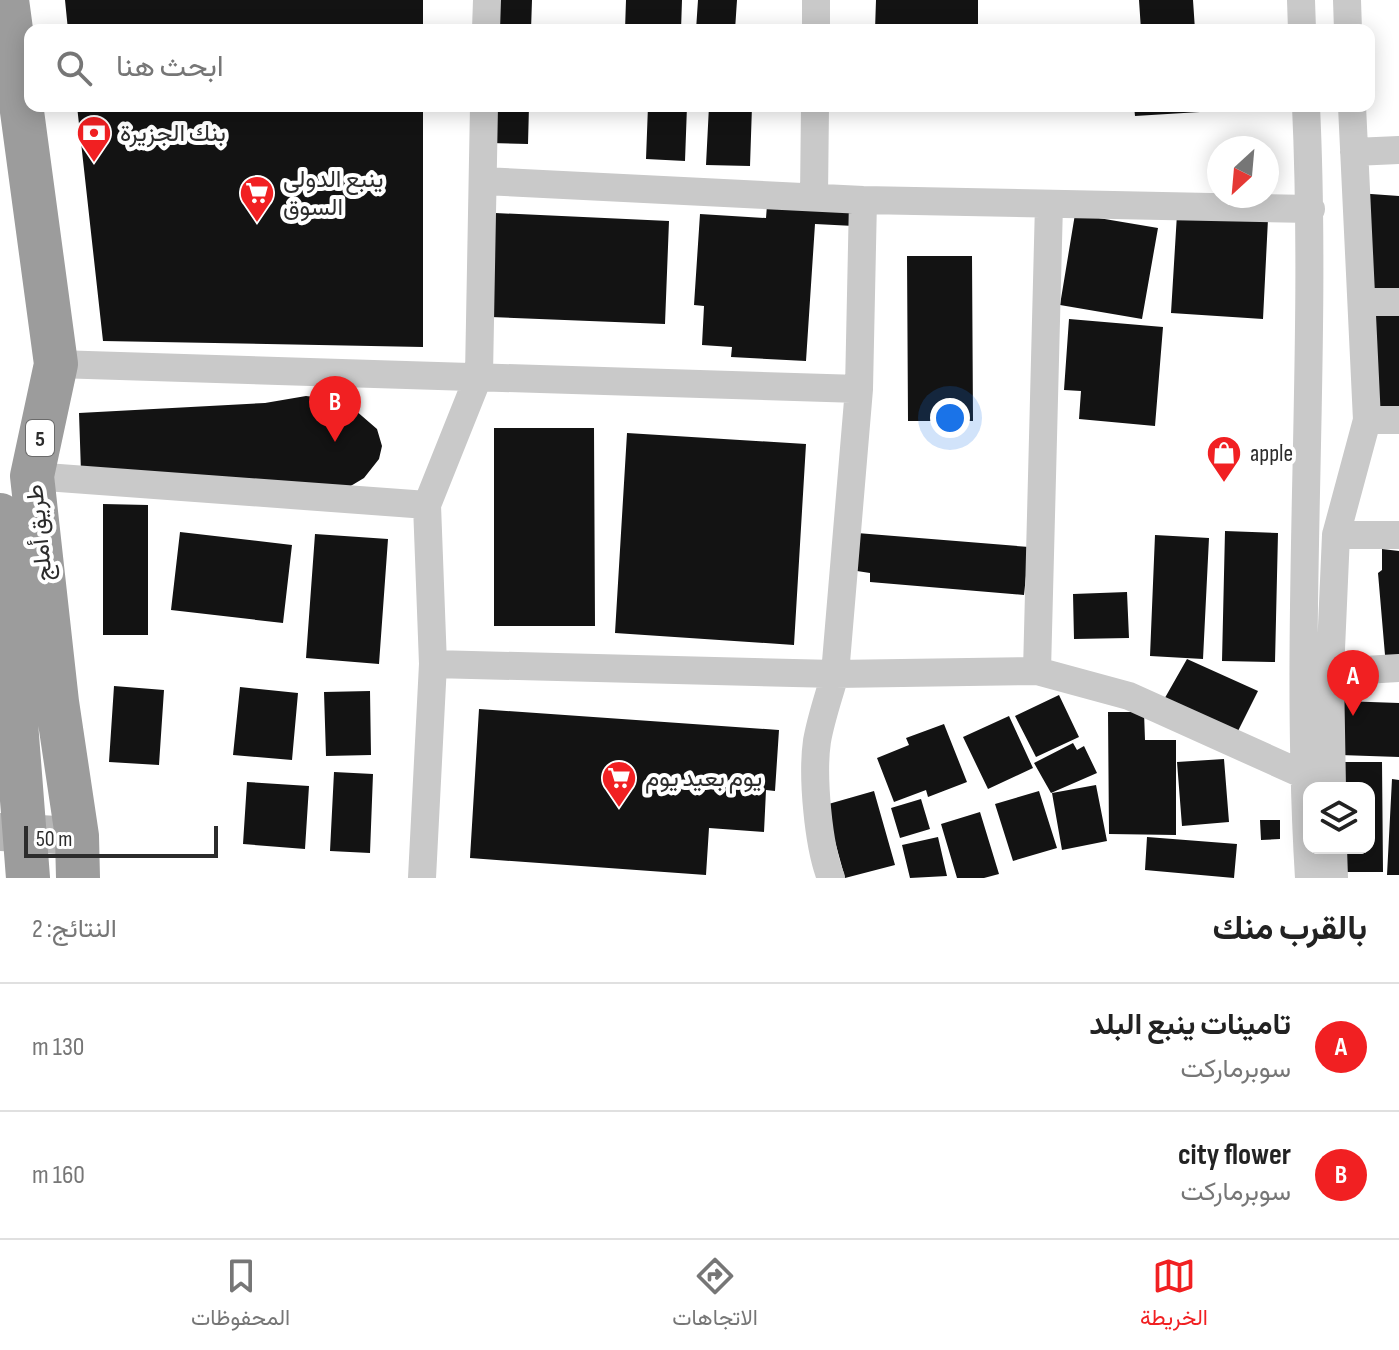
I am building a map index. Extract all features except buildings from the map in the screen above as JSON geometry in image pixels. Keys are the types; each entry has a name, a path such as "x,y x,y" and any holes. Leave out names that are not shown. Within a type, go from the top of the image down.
{"highway":[{"name":"طريق أملج","path":"7,0 56,364 32,476 78,857"},
{"name":"طريق أملج","path":"0,515 13,833 28,878"}],"main road":[{"path":"13,833 78,857"}],"street":[{"path":"486,24 487,0"},
{"path":"816,0 816,24"},
{"path":"1301,0 1302,24"},
{"path":"1347,0 1348,24"},
{"path":"422,878 433,664 427,505 479,375 484,112"},
{"path":"814,196 815,112"},
{"path":"1306,112 1311,209 1302,774 1309,878"},
{"path":"1332,782 1330,672 1336,535 1367,420 1352,112"},
{"path":"1354,152 1399,150"},
{"path":"483,181 863,200 1311,209"},
{"path":"831,878 826,865 818,798 817,743 835,674 859,389 863,200"},
{"path":"1037,671 1049,204"},
{"path":"1362,302 1399,302"},
{"path":"56,364 859,389"},
{"path":"1367,420 1399,420"},
{"path":"32,476 427,505"},
{"path":"1336,535 1399,535"},
{"path":"433,664 835,674 1037,671 1129,696 1302,774"},
{"path":"1330,672 1399,668"},
{"path":"1333,854 1334,878"}],"place":[{"name":"بنك الجزيرة","path":"94,164"},
{"name":"ينبع الدولى السوق","path":"257,224"},
{"name":"city flower","path":"335,442"},
{"name":"apple","path":"1224,484"},
{"name":"تامينات ينبع البلد","path":"1353,716"},
{"name":"يوم بعيد يوم","path":"619,809"}]}
